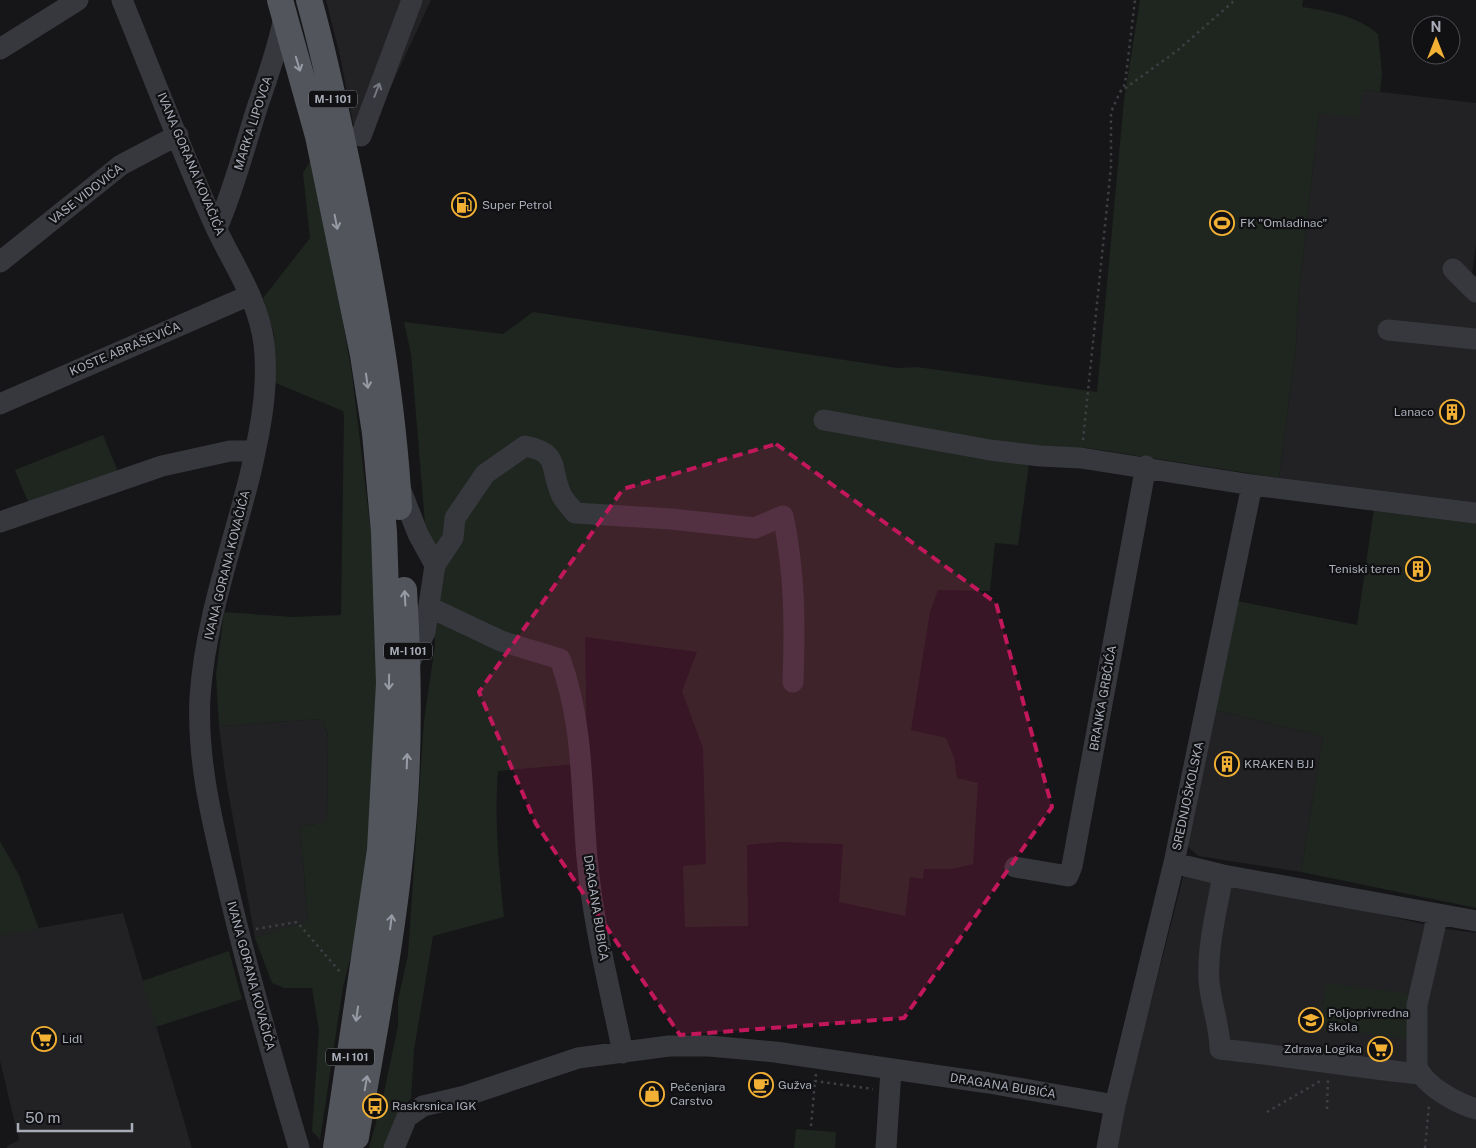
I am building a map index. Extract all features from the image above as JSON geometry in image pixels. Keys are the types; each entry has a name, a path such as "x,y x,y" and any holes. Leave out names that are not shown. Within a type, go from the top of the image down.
{"main road":[{"name":"M-I 101","path":"309,0 322,44 369,265 398,484 409,664 408,744 402,839 390,933 354,1148"},
{"path":"322,0 322,44"},
{"name":"M-I 101","path":"282,8 308,96 329,184 363,355 375,433 384,532 389,683 380,850 336,1148"}],"street":[{"path":"0,50 78,0"},
{"name":"IVANA GORANA KOVAČIĆA","path":"122,0 216,228 250,295 262,330 265,368 262,419 210,628 200,697 200,741 204,778 238,932 255,998 299,1148"},
{"path":"360,136 412,0"},
{"name":"MARKA LIPOVCA","path":"216,228 234,187 257,107 279,46 282,8"},
{"name":"VASE VIDOVIĆA","path":"0,262 122,165 178,135"},
{"path":"1453,269 1476,292"},
{"name":"KOSTE ABRAŠEVIĆA","path":"0,404 250,295"},
{"path":"1388,330 1476,339"},
{"path":"824,420 990,450 1146,466 1252,485 1476,513"},
{"path":"409,664 425,632 436,565 453,538 455,518 485,474 525,446 542,449 550,456 561,496 576,512 755,528 783,516 791,552 795,608 793,682"},
{"path":"0,522 162,466 230,451 255,451"},
{"name":"BRANKA GRBČIĆA","path":"1015,867 1068,876 1072,866 1146,466"},
{"path":"398,484 418,534 436,565"},
{"name":"SREDNJOŠKOLSKA","path":"1107,1148 1115,1105 1174,863 1252,485"},
{"name":"DRAGANA BUBIĆA","path":"429,607 501,641 560,660 570,687 582,762 585,827 598,935 623,1053"},
{"path":"1174,863 1223,875 1476,921"},
{"path":"1223,875 1211,945 1209,979 1212,1008 1219,1030 1220,1049 1294,1056 1426,1079 1476,1109"},
{"path":"1426,1079 1417,1067 1417,1005 1435,927 1435,914"},
{"name":"DRAGANA BUBIĆA","path":"394,1148 407,1117 423,1106 465,1096 578,1058 669,1046 709,1046 775,1052 1115,1105"},
{"path":"886,1148 891,1070"}],"path":[{"path":"1081,458 1110,167 1111,112 1125,84 1135,0"},
{"path":"1120,92 1178,50 1235,0"},
{"path":"238,932 297,922 341,974 344,982"},
{"path":"808,1072 816,1072 811,1126"},
{"path":"1268,1112 1329,1075 1327,1109"},
{"path":"1425,1148 1426,1079"},
{"path":"816,1081 878,1091"}],"highlighted area":[{"path":"776,444 996,603 1052,807 904,1018 680,1035 536,824 479,692 623,489"}],"shaded area":[{"path":"326,0 431,0 371,130 353,124 340,56"},
{"path":"1140,0 1303,0 1302,7 1352,19 1378,34 1382,73 1380,92 1363,90 1359,118 1319,113 1298,300 1296,344 1279,478 1088,448 1036,446 1029,464 1018,545 995,543 990,591 938,590 930,612 911,730 946,738 954,757 957,778 978,783 973,864 952,869 924,869 923,879 910,877 905,916 839,902 843,844 778,842 747,845 748,926 685,927 683,866 706,864 703,748 682,691 697,652 585,637 587,752 576,764 498,771 497,826 504,917 433,936 414,1050 411,1099 402,1107 384,1148 369,1148 383,1097 398,1026 398,1000 408,955 424,721 435,645 411,354 404,322 503,334 533,312 897,368 917,367 1097,392 1124,100"},
{"path":"1363,90 1476,103 1476,244 1472,275 1476,276 1476,503 1279,478 1296,344 1298,300 1319,113"},
{"path":"310,161 352,374 381,616 365,901 343,987 320,1140 312,1131 319,1030 312,988 284,988 272,983 255,938 308,921 300,827 327,822 328,735 322,719 219,726 216,674 224,612 293,617 341,615 343,411 273,382 274,334 263,298 310,238 303,173"},
{"path":"103,435 119,474 30,507 15,470"},
{"path":"1374,509 1476,522 1476,908 1301,872 1323,736 1211,709 1237,601 1357,625"},
{"path":"1211,709 1323,736 1301,872 1198,856 1184,843"},
{"path":"322,719 328,736 327,822 300,827 308,922 255,938 226,780 219,726"},
{"path":"0,841 19,875 39,929 0,935"},
{"name":"Poljoprivredna škola","path":"1184,873 1323,901 1440,928 1476,933 1476,1148 1117,1148 1124,1108"},
{"path":"123,913 192,1148 7,1148 7,1146 19,1140 0,1061 0,935"},
{"path":"229,951 242,999 156,1027 142,981"},
{"path":"1326,983 1412,994 1406,1039 1320,1027"},
{"path":"796,1129 836,1132 835,1148 794,1148"}],"place":[{"name":"Super Petrol","path":"464,205"},
{"name":"FK \"Omladinac\"","path":"1222,223"},
{"name":"Lanaco","path":"1452,412"},
{"name":"Teniski teren","path":"1418,569"},
{"name":"KRAKEN BJJ","path":"1227,764"},
{"name":"Poljoprivredna škola","path":"1311,1020"},
{"name":"Lidl","path":"44,1039"},
{"name":"Zdrava Logika","path":"1380,1049"},
{"name":"Gužva","path":"761,1085"},
{"name":"Pečenjara Carstvo","path":"652,1094"},
{"name":"Raskrsnica IGK","path":"375,1106"}]}
